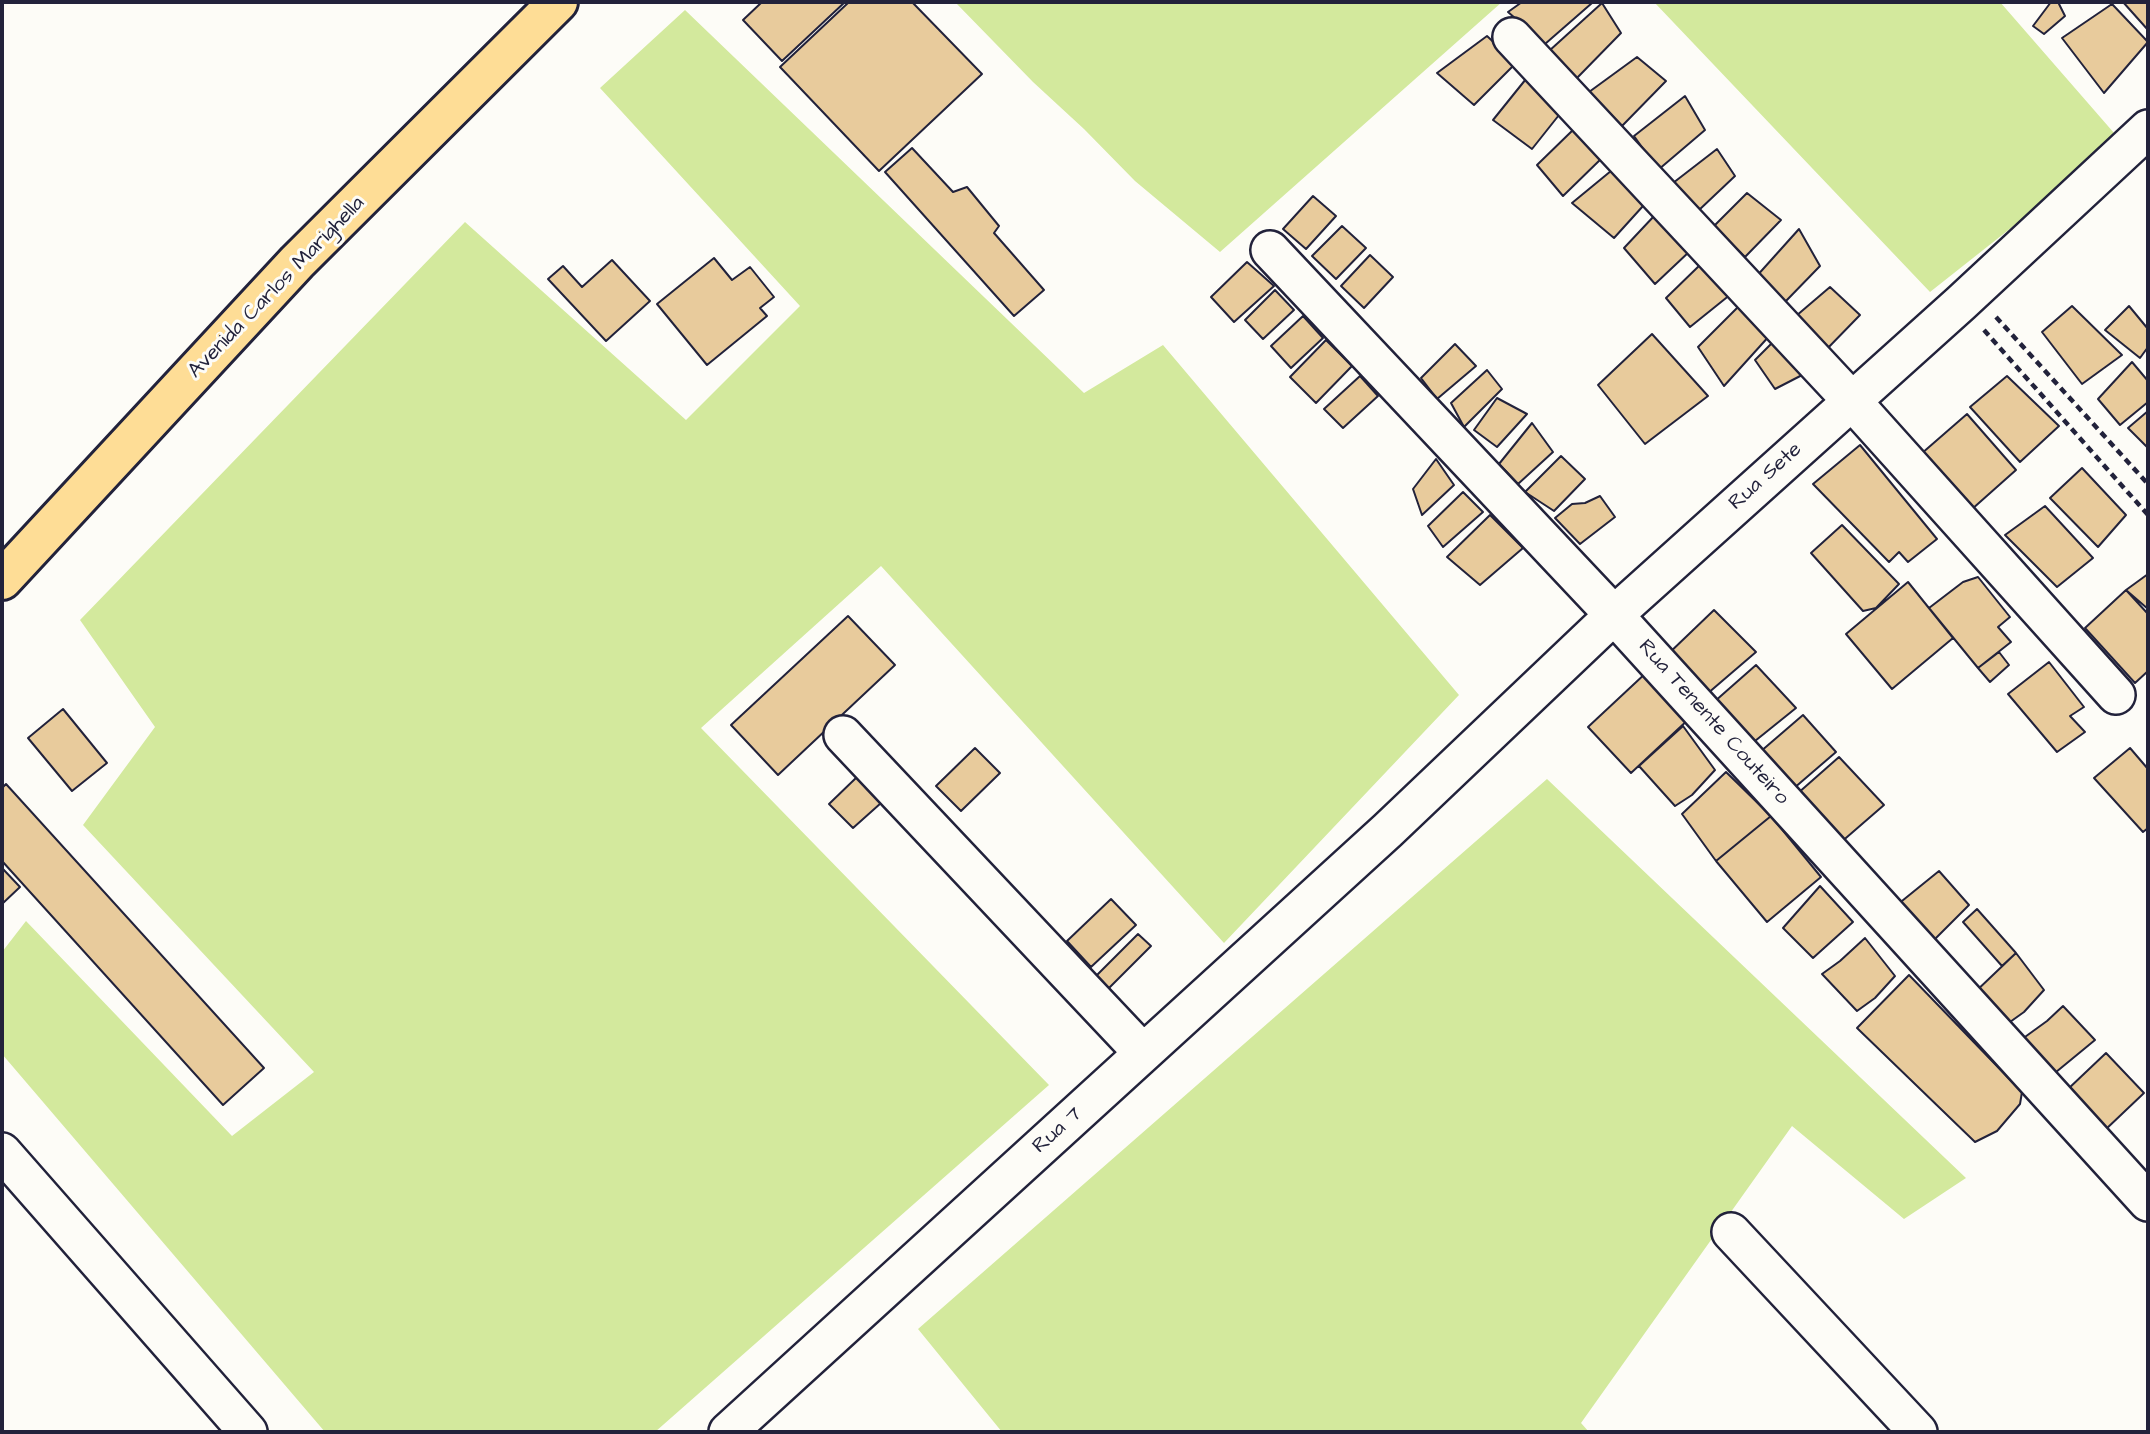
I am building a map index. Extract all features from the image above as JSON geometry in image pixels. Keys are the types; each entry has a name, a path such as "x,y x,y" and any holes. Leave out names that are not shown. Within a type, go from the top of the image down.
{"main road":[{"name":"Avenida Carlos Marighella","path":"2,580 298,262 558,2"}],"street":[{"path":"1511,37 1851,400 2116,695"},
{"name":"Rua Sete","path":"1388,830 1614,615 1967,297 2148,129"},
{"name":"Rua Tenente Couteiro","path":"1270,250 1614,615 2148,1202"},
{"path":"844,735 1143,1053"},
{"name":"Rua 7","path":"728,1432 1388,830"},
{"path":"2,1152 248,1432"},
{"path":"1731,1232 1918,1432"}],"path":[{"path":"1967,297 2148,484"},
{"path":"1967,297 2148,515"}],"green space":[{"path":"955,2 1502,2 1220,252 1135,181"},
{"path":"1654,2 2000,2 2121,141 1930,292"},
{"path":"685,10 1084,393 1163,345 1459,695 1224,943 881,566 701,728 1049,1085 655,1432 325,1432 2,1054 2,952 26,921 232,1136 314,1072 83,825 155,727 80,620 465,222 686,420 800,306 600,88"},
{"path":"1547,779 1966,1178 1904,1219 1792,1126 1581,1423 1589,1432 1002,1432 918,1329"}],"building":[{"path":"762,2 845,2 782,61 743,20"},
{"path":"849,2 912,2 982,74 879,171 780,67"},
{"path":"1522,2 1592,3 1545,44 1508,12"},
{"path":"2051,2 2058,2 2065,16 2044,34 2033,26"},
{"path":"2123,2 2148,2 2148,30"},
{"path":"1602,3 1621,33 1576,79 1549,51"},
{"path":"2112,4 2148,42 2104,93 2062,38"},
{"path":"1487,36 1516,63 1474,105 1437,73"},
{"path":"1637,57 1666,81 1622,126 1589,92"},
{"path":"1530,74 1559,115 1532,149 1493,120"},
{"path":"1685,96 1705,130 1658,170 1634,136"},
{"path":"1575,128 1604,156 1563,196 1537,165"},
{"path":"912,148 953,192 967,187 999,226 994,233 1044,290 1014,316 885,172"},
{"path":"1717,149 1735,176 1698,211 1673,183"},
{"path":"1617,166 1643,206 1614,238 1572,203"},
{"path":"1747,193 1781,220 1745,257 1714,226"},
{"path":"1313,196 1336,216 1306,249 1283,229"},
{"path":"1655,215 1690,251 1655,284 1624,248"},
{"path":"1342,226 1366,248 1336,279 1312,256"},
{"path":"1799,229 1820,266 1785,302 1755,278"},
{"path":"1370,255 1393,277 1364,308 1341,286"},
{"path":"714,258 732,280 750,267 774,297 760,308 767,316 707,365 657,304"},
{"path":"612,260 650,301 606,341 548,279 563,266 582,287"},
{"path":"1247,262 1274,286 1234,322 1211,297"},
{"path":"1702,263 1731,294 1690,327 1666,298"},
{"path":"1830,287 1860,315 1824,352 1796,316"},
{"path":"1275,290 1294,310 1263,339 1245,320"},
{"path":"1740,305 1771,334 1724,386 1698,347"},
{"path":"2072,306 2122,355 2082,384 2042,332"},
{"path":"2129,306 2148,329 2148,347 2140,358 2105,330"},
{"path":"1303,316 1323,338 1291,368 1271,346"},
{"path":"1652,334 1708,396 1645,444 1598,385"},
{"path":"1779,336 1808,372 1775,389 1755,360"},
{"path":"1326,340 1352,366 1316,403 1290,377"},
{"path":"1455,344 1476,366 1437,399 1421,378"},
{"path":"2132,362 2148,381 2148,402 2120,425 2098,399"},
{"path":"1487,370 1502,389 1464,427 1451,403"},
{"path":"1360,376 1378,396 1343,428 1324,409"},
{"path":"2007,376 2059,426 2020,462 1970,407"},
{"path":"1497,398 1527,414 1497,447 1474,430"},
{"path":"2148,411 2148,448 2128,428"},
{"path":"1967,414 2016,470 1971,510 1921,454"},
{"path":"1532,423 1553,452 1518,484 1499,464"},
{"path":"1860,445 1937,539 1908,562 1899,552 1889,562 1813,484"},
{"path":"1561,456 1585,479 1554,511 1525,492"},
{"path":"1436,459 1454,485 1422,515 1413,489"},
{"path":"2082,468 2126,515 2098,547 2050,498"},
{"path":"1463,492 1483,512 1443,547 1428,526"},
{"path":"1600,496 1615,517 1580,544 1555,518 1572,504 1585,503"},
{"path":"2045,506 2093,558 2057,587 2005,535"},
{"path":"1490,515 1523,548 1480,585 1447,557"},
{"path":"1842,525 1899,584 1876,608 1863,611 1811,553"},
{"path":"2148,574 2148,609 2126,590"},
{"path":"1978,577 2010,617 1998,627 2011,642 1978,668 1929,608 1963,582"},
{"path":"1908,582 1953,638 1892,689 1846,634"},
{"path":"2126,590 2148,614 2148,671 2135,683 2085,628"},
{"path":"1714,610 1756,652 1700,700 1665,657"},
{"path":"848,616 895,665 778,775 731,725"},
{"path":"1999,652 2009,665 1990,682 1978,668"},
{"path":"2049,662 2084,707 2070,716 2085,732 2057,752 2008,694"},
{"path":"1756,665 1796,708 1755,741 1714,702"},
{"path":"1648,671 1691,717 1631,773 1588,727"},
{"path":"63,709 107,763 72,791 28,738"},
{"path":"1803,715 1836,752 1793,789 1760,752"},
{"path":"1683,726 1715,770 1692,795 1675,806 1639,766"},
{"path":"975,748 1000,773 961,811 936,786"},
{"path":"2130,748 2148,769 2148,828 2143,832 2094,778"},
{"path":"1839,757 1884,805 1839,844 1797,794"},
{"path":"1726,772 1771,816 1716,861 1682,814"},
{"path":"858,776 881,803 853,828 829,804"},
{"path":"6,784 264,1068 223,1105 2,861 2,788"},
{"path":"1771,816 1821,877 1767,922 1716,861"},
{"path":"2,868 20,887 2,904"},
{"path":"1939,871 1969,905 1930,944 1897,905"},
{"path":"1820,886 1853,922 1813,958 1783,928"},
{"path":"1111,899 1136,925 1091,967 1067,941"},
{"path":"1977,909 2016,953 2002,966 1963,922"},
{"path":"1138,934 1151,946 1108,989 1095,977"},
{"path":"1865,938 1895,976 1875,998 1857,1011 1822,974"},
{"path":"2016,953 2044,990 2024,1012 2003,1027 1972,995"},
{"path":"1909,975 2022,1092 2020,1104 1997,1131 1975,1142 1857,1028"},
{"path":"2063,1006 2095,1040 2050,1077 2018,1042"},
{"path":"2106,1053 2144,1093 2104,1131 2067,1090"}]}
